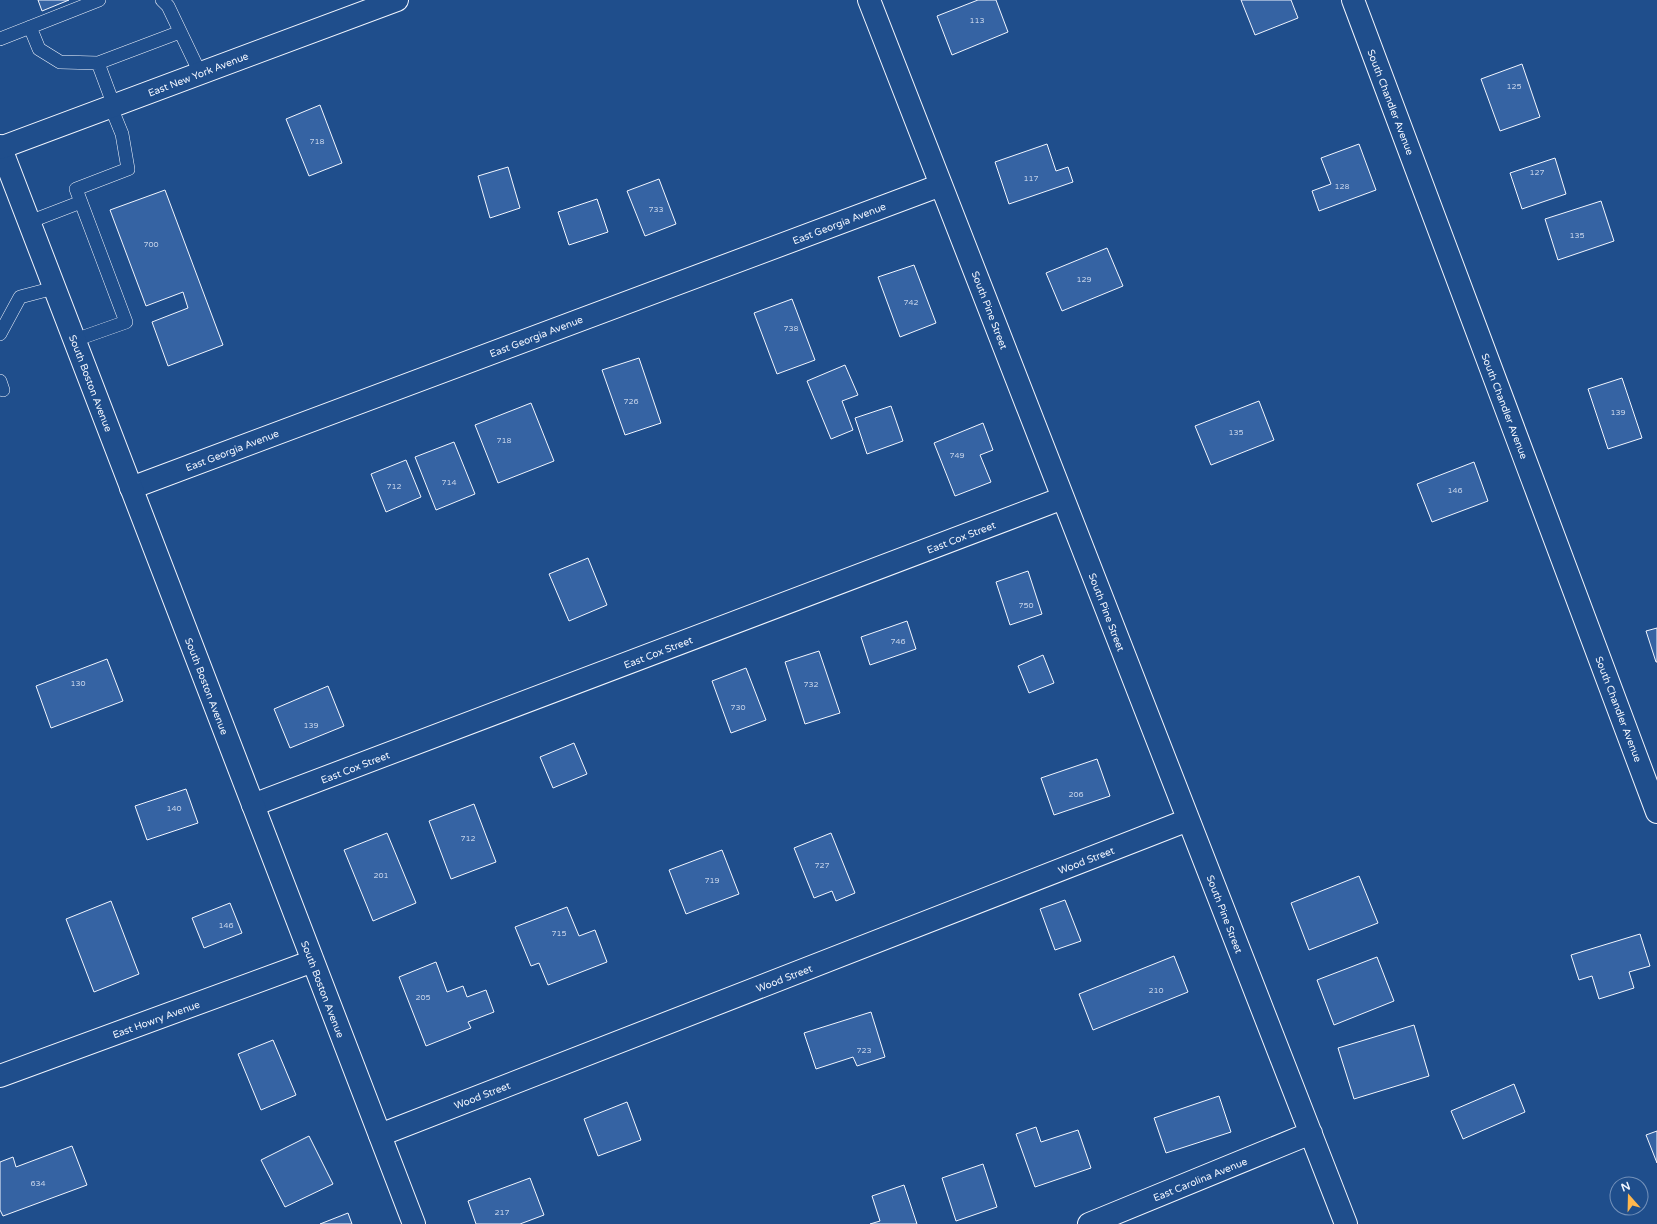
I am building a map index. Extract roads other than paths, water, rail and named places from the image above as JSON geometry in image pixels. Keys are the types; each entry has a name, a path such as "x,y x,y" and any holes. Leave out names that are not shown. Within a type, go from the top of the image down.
{"street":[{"name":"East New York Avenue","path":"0,148 397,0"},
{"name":"South Pine Street","path":"869,0 1346,1224"},
{"name":"South Chandler Avenue","path":"1353,0 1657,812"},
{"name":"South Boston Avenue","path":"0,148 414,1224"},
{"name":"East Georgia Avenue","path":"131,488 941,185"},
{"name":"East Cox Street","path":"253,805 1063,498"},
{"name":"Wood Street","path":"380,1136 1188,820"},
{"name":"East Howry Avenue","path":"0,1076 313,961"},
{"name":"East Carolina Avenue","path":"1089,1224 1310,1133"}],"lane":[{"path":"0,39 99,0"},
{"path":"162,0 168,6 200,73"},
{"path":"30,27 39,49 60,62 98,63 180,32"},
{"path":"75,340 126,322 76,189 128,169 122,134 98,63"},
{"path":"29,222 81,202"},
{"path":"0,334 20,297 54,288"}]}
